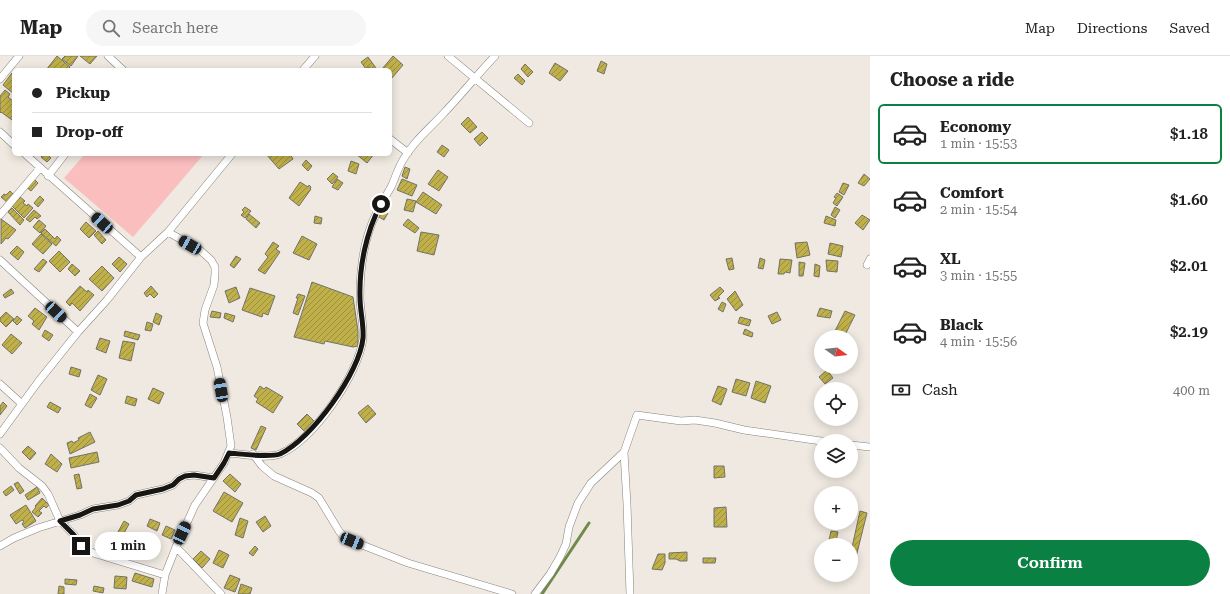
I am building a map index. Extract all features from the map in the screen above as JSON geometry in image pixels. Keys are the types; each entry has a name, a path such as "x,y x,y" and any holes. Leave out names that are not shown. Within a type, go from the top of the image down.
{"street":[{"path":"0,79 19,56"},
{"path":"108,56 121,68"},
{"path":"307,68 315,56"},
{"path":"448,56 529,123"},
{"path":"229,453 272,456 280,454 300,440 321,419 336,399 357,360 363,338 360,297 362,264 370,229 376,214 403,160 420,136 443,114 495,56"},
{"path":"0,132 12,142"},
{"path":"392,141 408,153"},
{"path":"27,156 141,257"},
{"path":"48,176 63,156"},
{"path":"0,434 38,382 78,332 107,300 141,257 168,232 230,156"},
{"path":"0,215 40,168"},
{"path":"162,594 165,575 176,546 195,505 224,463 231,446 217,367 203,323 214,285 215,267 211,260 201,251 168,232"},
{"path":"0,260 78,332"},
{"path":"0,384 22,404"},
{"path":"630,594 624,452 637,415 681,421 695,420 744,430 814,440"},
{"path":"858,446 870,447"},
{"path":"0,448 19,468 42,486 48,494 60,521 74,535 81,546 93,553 165,575"},
{"path":"535,594 550,574 560,557 566,544 569,527 578,503 592,483 624,452"},
{"path":"253,454 262,466 274,476 312,493 319,498 344,537 408,563 512,594"},
{"path":"0,546 14,538 38,528 80,515 93,509 118,505 129,501 136,495 163,489 173,485 185,476 194,475 214,478"},
{"path":"176,546 221,594"}],"shaded area":[{"path":"83,156 202,156 133,237 64,178"}],"building":[{"path":"57,56 70,67 69,68 48,68"},
{"path":"65,56 78,56 71,66 62,59"},
{"path":"80,56 97,56 90,64"},
{"path":"393,56 403,65 392,78 392,68 383,68"},
{"path":"368,57 376,68 365,68 361,62"},
{"path":"601,61 607,64 604,74 597,71"},
{"path":"555,63 568,71 560,81 549,73"},
{"path":"525,64 533,72 528,77 521,69"},
{"path":"12,73 12,92 3,85"},
{"path":"518,74 525,81 522,85 514,78"},
{"path":"5,90 10,94 8,97 12,100 12,120 1,112 0,113 0,96"},
{"path":"468,117 477,127 470,133 461,124"},
{"path":"482,132 488,138 480,146 474,139"},
{"path":"442,145 449,150 444,157 437,152"},
{"path":"49,156 51,158 47,162 41,157"},
{"path":"268,156 291,156 293,159 279,169"},
{"path":"358,156 372,156 367,163"},
{"path":"306,160 312,166 308,171 302,165"},
{"path":"351,161 359,164 356,174 348,171"},
{"path":"405,167 410,169 407,179 402,176"},
{"path":"438,170 448,177 439,191 428,184"},
{"path":"333,173 338,177 332,184 327,179"},
{"path":"864,174 870,179 864,186 858,183"},
{"path":"33,178 38,183 31,191 26,187"},
{"path":"337,179 343,183 338,190 332,187"},
{"path":"402,179 417,185 412,196 397,190"},
{"path":"300,182 308,187 309,185 311,189 299,206 289,198"},
{"path":"843,183 849,185 844,195 839,192"},
{"path":"10,191 14,195 8,203 1,197"},
{"path":"423,192 442,205 436,214 416,202"},
{"path":"837,193 843,197 837,206 833,203 836,198 834,197"},
{"path":"40,196 44,200 38,207 34,203"},
{"path":"20,197 25,201 23,203 27,206 28,204 33,208 24,218 12,206"},
{"path":"407,199 416,201 413,212 404,210"},
{"path":"245,207 251,211 245,218 241,215 244,212 242,210"},
{"path":"835,207 840,210 835,218 831,215"},
{"path":"12,208 24,220 20,225 8,212"},
{"path":"34,210 41,216 37,219 35,217 30,222 26,219"},
{"path":"382,210 388,213 384,220 379,217"},
{"path":"249,214 260,223 256,228 246,219"},
{"path":"862,215 870,220 863,230 855,223"},
{"path":"315,216 322,218 321,224 314,223"},
{"path":"826,216 836,220 835,226 824,223"},
{"path":"1,219 16,230 1,244"},
{"path":"408,219 419,228 415,233 403,225"},
{"path":"39,220 46,226 40,233 33,227"},
{"path":"86,222 96,231 89,238 80,229"},
{"path":"45,229 55,239 57,236 61,240 56,246 41,233"},
{"path":"98,231 106,240 102,244 94,235"},
{"path":"421,232 439,235 434,255 417,251"},
{"path":"41,234 52,244 43,254 32,244"},
{"path":"302,236 317,244 309,260 293,253"},
{"path":"273,242 279,246 276,249 280,252 265,274 258,270 268,257 265,254"},
{"path":"807,242 810,255 797,258 795,243"},
{"path":"830,243 843,246 841,257 828,254"},
{"path":"17,246 24,252 18,260 10,253"},
{"path":"59,251 70,262 60,272 49,261"},
{"path":"236,256 241,259 234,268 230,265"},
{"path":"119,257 127,264 120,272 112,264"},
{"path":"732,258 734,269 729,270 726,259"},
{"path":"760,258 765,260 763,269 758,268"},
{"path":"43,259 47,262 39,272 34,269"},
{"path":"780,259 792,260 790,273 785,272 784,274 778,274"},
{"path":"826,260 838,261 837,272 827,271"},
{"path":"799,262 805,263 803,276 799,276"},
{"path":"72,264 80,271 75,276 68,269"},
{"path":"815,264 820,266 819,277 814,276"},
{"path":"102,266 114,278 102,291 89,279"},
{"path":"312,282 353,297 358,331 358,346 353,347 325,341 324,344 294,337"},
{"path":"80,286 87,292 88,290 94,295 80,311 72,303 70,306 66,302"},
{"path":"151,286 158,294 154,298 150,294 147,297 144,293"},
{"path":"236,287 240,298 229,303 225,291"},
{"path":"720,287 724,291 718,297 720,298 715,301 710,295"},
{"path":"250,288 275,296 268,315 263,313 262,317 242,310"},
{"path":"11,289 14,293 5,298 3,295"},
{"path":"735,291 743,305 736,311 727,299"},
{"path":"298,294 305,296 298,315 293,313"},
{"path":"722,302 726,304 723,312 718,309"},
{"path":"35,308 47,317 39,330 32,324 34,321 28,316"},
{"path":"820,308 832,311 830,318 817,316"},
{"path":"212,311 221,313 220,318 210,317"},
{"path":"845,311 855,315 848,330 836,330"},
{"path":"6,312 14,319 6,327 0,321 0,318"},
{"path":"777,312 781,320 772,324 768,316"},
{"path":"156,313 162,316 159,325 153,322"},
{"path":"225,313 235,316 233,322 224,318"},
{"path":"17,316 22,320 17,325 13,321"},
{"path":"740,317 751,320 749,326 738,323"},
{"path":"147,322 153,324 151,331 145,330"},
{"path":"745,329 753,333 752,337 743,334"},
{"path":"45,330 53,335 49,341 42,336"},
{"path":"125,331 140,335 138,340 124,336"},
{"path":"11,334 22,343 12,354 2,345"},
{"path":"100,338 110,341 106,353 96,349"},
{"path":"123,341 135,343 131,361 119,358"},
{"path":"71,367 81,370 79,377 69,374"},
{"path":"822,374 830,374 833,378 828,382 823,382 819,377"},
{"path":"98,375 107,379 100,395 91,390"},
{"path":"736,379 750,383 746,396 732,392"},
{"path":"756,381 771,386 765,403 751,398"},
{"path":"260,386 264,389 266,387 283,397 273,413 256,402 258,399 254,396"},
{"path":"718,386 727,389 721,405 712,401"},
{"path":"153,388 164,393 159,404 148,399"},
{"path":"90,394 97,398 91,408 85,405"},
{"path":"127,396 137,399 135,406 125,403"},
{"path":"3,402 7,406 0,415 0,406"},
{"path":"50,402 61,408 58,413 47,407"},
{"path":"368,405 376,414 366,423 358,413"},
{"path":"307,414 315,422 305,432 297,424"},
{"path":"261,426 266,428 256,450 251,448"},
{"path":"90,432 95,442 70,454 67,443 72,441 73,443 79,440 78,438"},
{"path":"28,446 36,453 30,460 22,452"},
{"path":"97,452 99,462 71,468 69,458"},
{"path":"51,454 62,464 57,472 45,464"},
{"path":"714,466 724,466 725,477 714,478"},
{"path":"79,474 82,488 77,489 74,475"},
{"path":"230,474 241,484 235,492 223,481"},
{"path":"18,482 24,491 20,494 14,484"},
{"path":"11,486 14,490 6,496 3,492"},
{"path":"37,487 40,493 28,500 25,495"},
{"path":"224,492 243,503 232,522 213,511"},
{"path":"42,498 49,505 46,508 44,506 39,511 42,513 38,517 32,512"},
{"path":"26,505 36,521 25,528 22,524 24,521 22,520 16,524 10,515"},
{"path":"726,507 727,527 714,527 714,508"},
{"path":"860,511 867,513 858,549 858,538 854,538 856,530 858,530"},
{"path":"265,516 271,526 263,532 256,522"},
{"path":"240,518 248,521 243,538 235,535"},
{"path":"150,519 160,523 157,531 147,526"},
{"path":"124,521 129,524 123,535 118,532"},
{"path":"166,526 175,530 171,539 162,535"},
{"path":"831,531 838,532 837,538 830,538"},
{"path":"255,546 258,549 253,556 249,553"},
{"path":"219,550 229,555 223,568 213,563"},
{"path":"201,551 210,559 202,568 193,559"},
{"path":"687,552 687,561 669,559 669,553"},
{"path":"658,554 665,554 665,563 662,570 652,569"},
{"path":"703,558 716,558 715,563 703,563"},
{"path":"135,573 154,579 152,587 132,581"},
{"path":"230,575 240,579 235,592 224,588"},
{"path":"115,576 127,577 126,589 114,588"},
{"path":"65,579 77,580 76,585 65,584"},
{"path":"241,584 252,588 250,594 238,594"},
{"path":"59,586 64,587 64,594 58,594"},
{"path":"94,586 104,588 103,593 93,591"}],"waterway":[{"path":"542,594 589,523"}],"route":[{"path":"81,546 74,535 60,521 93,509 118,505 129,501 136,495 163,489 173,485 185,476 194,475 214,478 229,453 272,456 280,454 300,440 321,419 336,399 357,360 363,338 360,297 362,264 370,229 381,204"}]}
